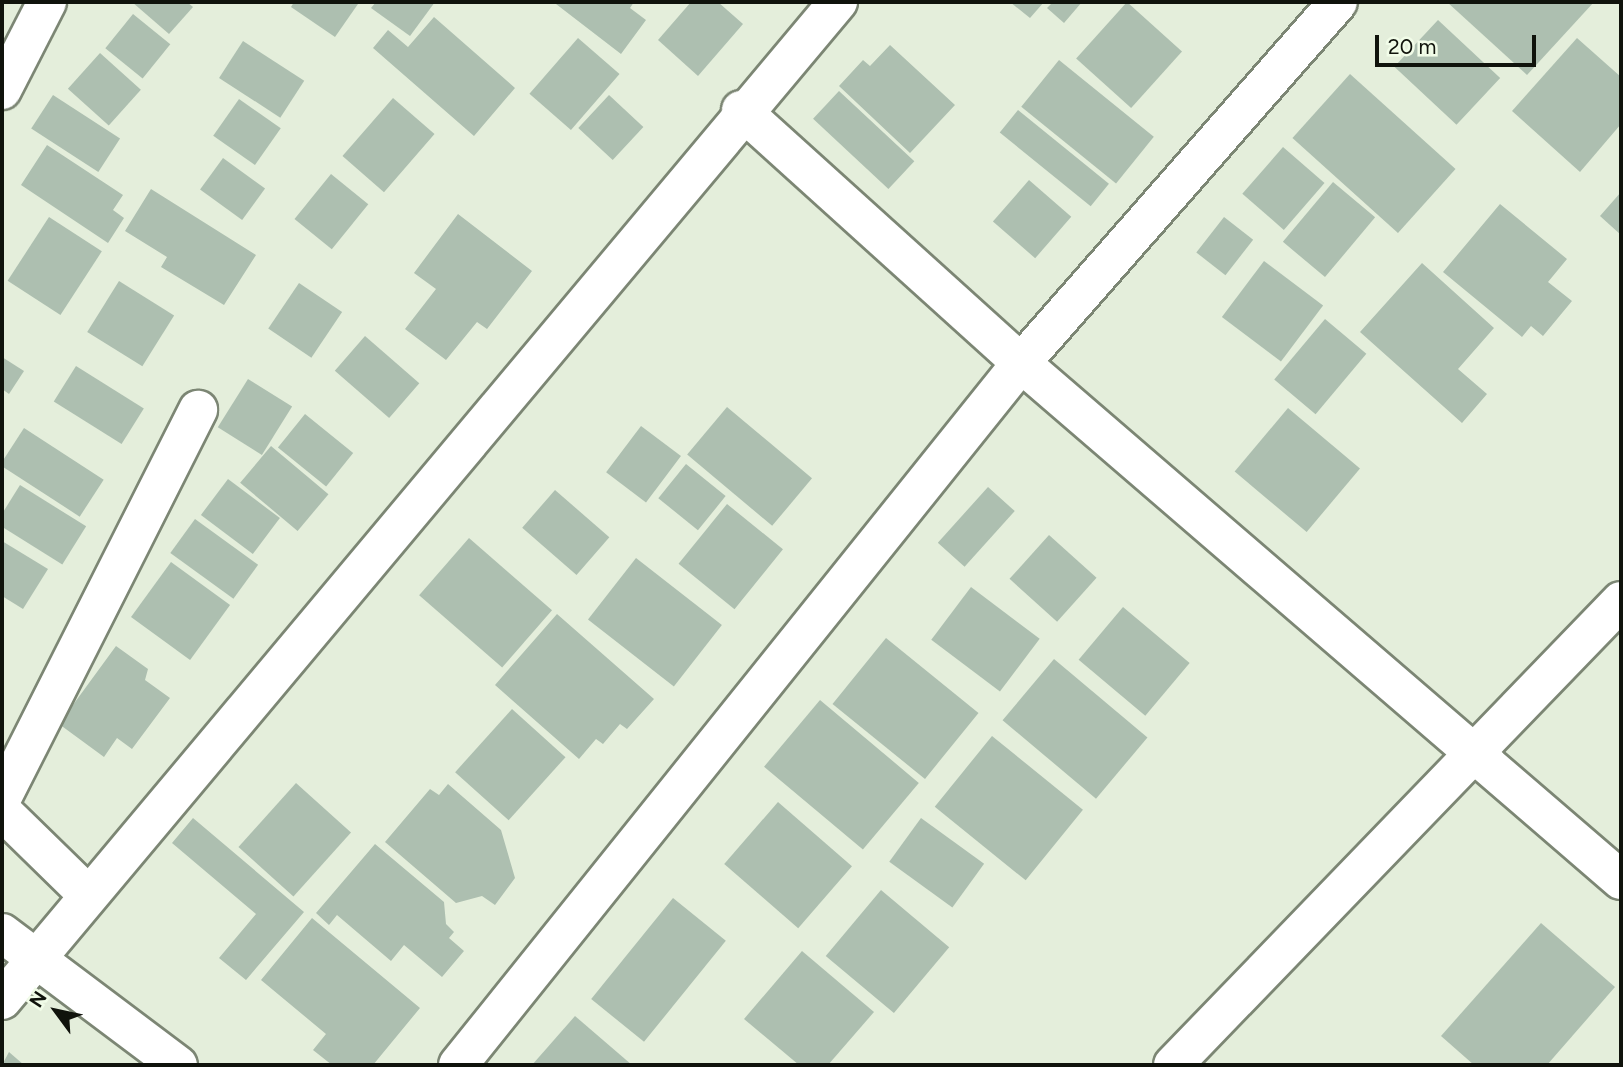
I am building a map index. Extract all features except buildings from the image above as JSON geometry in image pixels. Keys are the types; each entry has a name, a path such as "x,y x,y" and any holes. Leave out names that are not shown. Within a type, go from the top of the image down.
{"street":[{"path":"2,90 47,2"},
{"path":"2,1000 741,110 838,2"},
{"path":"458,1065 1021,363 1338,2"},
{"path":"741,110 1021,363 1479,753 1621,880"},
{"path":"2,798 198,410"},
{"path":"1173,1065 1479,753 1621,601"},
{"path":"2,811 88,895"},
{"path":"2,933 38,957 178,1065"}]}
